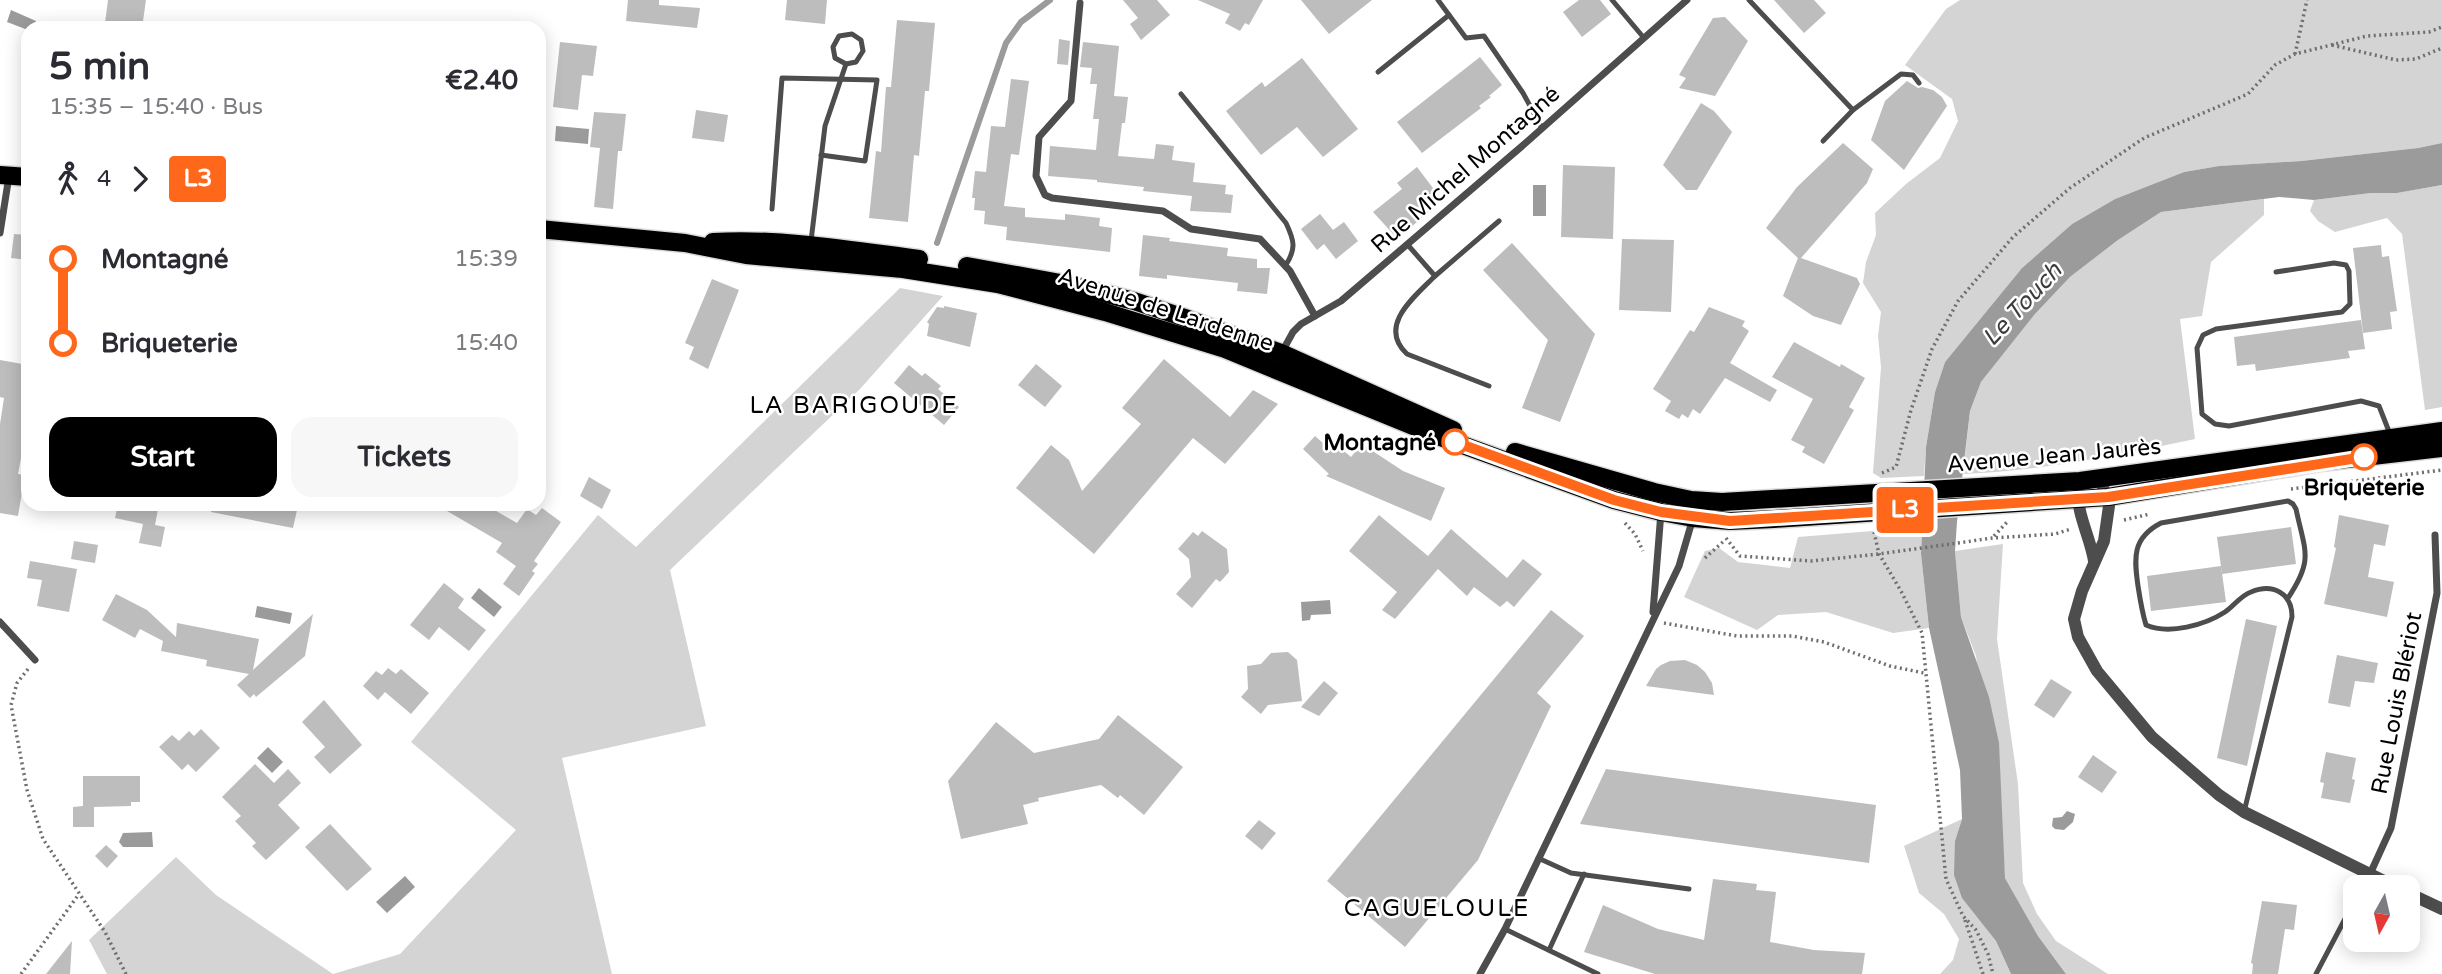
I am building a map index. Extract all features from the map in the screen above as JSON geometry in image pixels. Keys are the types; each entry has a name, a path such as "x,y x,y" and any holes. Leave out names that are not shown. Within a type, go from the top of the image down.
{"main road":[{"name":"Avenue de Lardenne","path":"546,230 685,243 746,255 903,269 998,284 1168,330 1225,349 1346,380 1439,424 1498,447 1665,504"},
{"name":"Avenue de Lardenne","path":"685,243 746,240 965,266 1066,284 1134,301 1278,361 1435,435 1614,500 1692,509"},
{"name":"Avenue Jean Jaurès","path":"1692,509 1730,521 2108,497 2309,464 2442,431"},
{"name":"Avenue Jean Jaurès","path":"1692,509 1891,492 2080,481 2391,445 2442,448"}],"street":[{"name":"Rue Michel Montagné","path":"1278,361 1293,332 1301,324 1341,301 1687,0"},
{"path":"1080,3 1071,102 1039,137 1036,176 1045,195 1163,211 1191,229 1260,239 1285,266 1314,316"},
{"path":"0,233 5,175"},
{"path":"2100,478 2109,506 2104,541 2082,590 2074,619 2078,637 2097,671 2152,737 2219,795 2244,811 2370,874"},
{"path":"2080,481 2077,500 2091,541 2094,561"},
{"path":"1653,617 1665,504"},
{"path":"1480,974 1505,929 1685,552 1692,509"},
{"name":"Rue Louis Blériot","path":"2370,874 2391,828 2435,606 2435,535"},
{"path":"0,622 35,660"},
{"path":"2420,899 2442,909"}],"lane":[{"path":"1438,0 1466,38 1484,36 1523,93 1542,128"},
{"path":"1612,0 1644,38"},
{"path":"1749,0 1853,110"},
{"path":"1378,72 1449,15"},
{"path":"852,34 861,40 863,51 856,62 846,64 835,58 833,47 839,36 852,34"},
{"path":"810,246 825,126 846,64"},
{"path":"1824,141 1853,110 1900,74 1913,75 1919,83"},
{"path":"772,209 782,78 877,80 865,161 821,155"},
{"path":"1181,94 1286,223 1295,242 1292,257 1285,266"},
{"path":"1489,386 1407,355 1396,345 1394,331 1407,304 1499,220"},
{"path":"1407,244 1435,276"},
{"path":"2276,272 2334,263 2346,265 2349,271 2350,304 2342,312 2216,329 2203,335 2197,348 2202,414 2215,424 2229,426 2361,401 2378,406 2384,414 2391,445"},
{"path":"2244,811 2292,617 2291,604 2288,598 2268,589 2253,591 2211,620 2176,628 2152,628 2146,625 2143,615 2134,562 2137,548 2150,529 2161,523 2288,501 2297,509 2306,554 2304,570 2288,598"},
{"path":"1538,858 1572,873 1689,889"},
{"path":"1549,950 1584,874"},
{"path":"2316,974 2343,923"},
{"path":"1505,929 1598,974"}],"path":[{"path":"2295,54 2307,0"},
{"path":"1875,476 1896,467 1911,410 1933,349 1958,302 2013,237 2070,188 2144,138 2248,94 2274,65 2295,54 2367,36 2429,32 2442,27"},
{"path":"2329,44 2396,60 2416,59 2442,48"},
{"path":"1614,500 1618,517 1635,534 1645,557"},
{"path":"1872,524 1880,554 1922,633 1946,879 1964,916 1983,974"},
{"path":"1705,558 1727,539 1740,556 1811,561 1993,538 2055,534 2076,527"},
{"path":"1667,624 1737,636 1792,636 1824,642 1889,666 1924,673"},
{"path":"35,660 17,683 11,705 27,790 43,839 105,932 126,974"},
{"path":"21,974 79,894"},
{"path":"1964,916 1976,930 1988,954 1993,974"}],"shaded area":[{"path":"1960,0 2442,0 2442,143 2418,148 2301,161 2219,166 2184,172 2115,199 2072,224 2022,268 1945,362 1935,392 1924,476 1881,478 1873,473 1881,367 1878,336 1881,312 1863,283 1866,262 1876,235 1875,213 1906,184 1940,158 1958,121 1952,99 1905,65 1946,9"},
{"path":"2442,185 2442,407 2425,410 2402,234 2387,218 2335,232 2318,221 2310,211 2314,200 2371,193 2397,193"},
{"path":"2264,199 2264,215 2211,262 2202,316 2180,319 2195,439 2051,466 1963,474 1970,411 1981,382 2035,314 2070,277 2118,240 2161,212"},
{"path":"900,288 943,296 860,389 670,570 706,726 562,758 612,974 333,974 400,954 516,830 411,742 598,515 636,547"},
{"path":"1922,527 1921,554 1929,628 1893,633 1826,612 1778,615 1757,630 1684,597 1705,551 1719,548 1738,562 1790,568 1798,537"},
{"path":"2003,544 1997,639 2018,784 2023,883 2037,914 2056,941 2108,974 2066,974 2038,936 2005,878 2002,833 1976,656 1961,617 1955,551"},
{"path":"1962,819 1955,841 1986,927 1996,941 2011,974 1940,974 1953,960 1959,939 1944,914 1919,893 1904,846"},
{"path":"176,857 216,895 333,974 107,974 89,940"}],"water":[{"path":"11,10 36,21 21,21 21,27 7,22"},
{"path":"556,126 589,129 588,144 555,141"},
{"name":"Le Touch","path":"2442,143 2442,185 2397,193 2371,193 2314,200 2279,197 2161,212 2118,240 2070,277 2035,314 1981,382 1970,411 1957,522 1955,551 1961,617 1989,697 1999,743 2005,878 2038,936 2066,974 2011,974 1996,941 1962,898 1954,875 1955,841 1962,819 1960,770 1929,628 1921,554 1926,447 1935,392 1945,362 2022,268 2072,224 2115,199 2184,172 2219,166 2301,161"},
{"path":"1533,185 1546,185 1546,216 1533,216"},
{"path":"479,588 502,607 494,617 471,598"},
{"path":"1330,600 1331,614 1311,615 1310,620 1302,621 1301,602"},
{"path":"257,606 292,613 290,624 255,617"},
{"path":"268,747 283,762 272,773 257,758"},
{"path":"2067,811 2075,814 2073,822 2064,830 2055,829 2052,826 2053,818 2062,817"},
{"path":"152,832 153,847 123,847 119,842 123,833"},
{"path":"405,876 415,887 387,913 376,902"}],"building":[{"path":"108,0 146,0 143,21 105,21"},
{"path":"628,0 659,0 659,5 700,8 697,28 626,21"},
{"path":"787,0 827,0 825,24 785,20"},
{"path":"1123,0 1157,0 1170,15 1141,40 1130,24 1138,18"},
{"path":"1198,0 1263,0 1249,25 1245,23 1240,31 1225,23 1230,14"},
{"path":"1301,0 1372,0 1329,34"},
{"path":"1579,0 1600,0 1611,14 1582,37 1563,12"},
{"path":"1774,0 1814,0 1826,13 1804,33"},
{"path":"1725,17 1748,41 1715,96 1679,88 1686,78 1679,75 1713,18"},
{"path":"897,20 935,23 929,91 925,91 919,156 914,155 908,222 869,218 876,151 881,152 886,87 891,87"},
{"path":"1059,39 1070,41 1068,65 1057,64"},
{"path":"560,42 597,46 593,76 582,75 578,110 553,107"},
{"path":"1083,42 1119,46 1114,96 1128,97 1118,156 1154,159 1156,144 1174,146 1172,160 1195,163 1193,182 1226,185 1225,194 1233,195 1231,213 1190,211 1192,196 1143,191 1144,187 1097,180 1048,176 1050,146 1096,150 1099,119 1093,119 1097,84 1090,84 1092,68 1080,67"},
{"path":"1480,57 1502,85 1479,106 1481,108 1422,153 1397,122"},
{"path":"1302,58 1358,129 1323,157 1297,127 1261,155 1226,111 1262,82 1265,87"},
{"path":"1011,79 1029,81 1019,155 1011,154 1004,206 1025,208 1025,217 1065,220 1065,214 1100,218 1099,226 1112,228 1110,252 1006,240 1007,227 984,224 985,211 974,210 975,198 972,198 975,171 986,172 991,126 1005,127"},
{"path":"1907,81 1918,88 1933,90 1942,97 1947,106 1904,170 1871,140 1885,101"},
{"path":"1701,103 1714,111 1732,132 1697,190 1686,190 1663,165"},
{"path":"696,110 728,115 724,142 692,138"},
{"path":"594,112 626,114 622,151 618,151 613,209 594,207 600,148 590,147"},
{"path":"1843,143 1873,169 1867,183 1801,258 1857,278 1860,284 1841,325 1813,316 1783,296 1798,258 1766,228 1797,187"},
{"path":"1563,165 1615,167 1613,239 1561,237"},
{"path":"1417,167 1442,200 1401,236 1395,236 1373,212 1402,189 1397,183"},
{"path":"1320,214 1333,230 1344,222 1358,241 1336,259 1324,244 1317,250 1301,229"},
{"path":"14,234 21,234 21,259 11,258"},
{"path":"1143,235 1228,248 1227,256 1257,259 1257,268 1270,268 1267,294 1237,291 1238,283 1167,275 1167,279 1139,276"},
{"path":"1622,239 1674,240 1671,312 1619,310"},
{"path":"1512,243 1595,334 1560,422 1522,408 1548,340 1483,270"},
{"path":"2381,245 2382,257 2389,256 2397,311 2390,312 2392,329 2363,333 2353,248"},
{"path":"712,279 739,290 708,369 689,359 694,347 685,343"},
{"path":"937,307 977,313 970,347 927,336 927,322"},
{"path":"1709,307 1745,321 1742,326 1749,331 1730,363 1777,390 1770,402 1725,378 1700,414 1693,409 1688,418 1682,414 1679,419 1665,411 1671,401 1653,389 1690,330 1694,332"},
{"path":"2361,320 2365,349 2348,351 2350,358 2256,371 2255,364 2237,366 2234,337"},
{"path":"1794,342 1865,378 1849,407 1854,410 1824,464 1802,452 1805,447 1791,440 1813,399 1772,377"},
{"path":"1164,359 1230,417 1253,390 1278,404 1225,464 1193,438 1094,554 1016,488 1051,445 1069,460 1082,491 1141,424 1122,408"},
{"path":"0,360 21,364 21,458 18,474 21,474 21,498 18,516 0,513 0,424 4,398 0,397"},
{"path":"1036,364 1062,386 1045,407 1018,385"},
{"path":"909,365 941,386 938,389 959,407 944,425 894,383"},
{"path":"1315,436 1333,452 1339,447 1351,457 1362,444 1403,471 1445,488 1431,521 1326,476 1329,474 1303,449"},
{"path":"589,477 611,490 602,509 580,496"},
{"path":"116,511 158,511 155,525 165,527 161,547 139,543 143,524 115,518"},
{"path":"211,511 297,511 293,528"},
{"path":"447,511 496,511 517,523 526,511 536,515 539,511 546,511 561,522 534,561 538,564 532,571 535,573 519,596 503,584 516,566 496,552 502,543"},
{"path":"1379,515 1428,556 1451,529 1507,578 1523,559 1542,574 1514,607 1507,601 1500,607 1474,587 1467,596 1438,569 1395,619 1382,610 1397,592 1349,551"},
{"path":"2339,515 2389,525 2385,546 2374,544 2368,577 2394,582 2387,617 2324,604 2336,548"},
{"path":"2291,527 2296,564 2222,574 2217,537"},
{"path":"1202,531 1227,549 1229,572 1220,582 1216,579 1192,608 1176,594 1191,577 1189,559 1178,549 1193,532 1198,536"},
{"path":"74,541 98,545 95,563 71,559"},
{"path":"30,561 77,569 69,612 37,606 42,580 27,578"},
{"path":"2221,566 2226,602 2151,611 2147,576"},
{"path":"444,583 464,599 458,608 486,630 469,651 439,627 429,640 410,625"},
{"path":"116,594 147,610 176,637 177,623 259,639 253,670 313,614 305,656 256,697 254,694 250,698 237,685 249,674 206,666 207,660 161,651 163,641 140,629 135,638 102,620"},
{"path":"1551,610 1584,636 1537,693 1551,706 1478,860 1405,947 1327,881"},
{"path":"2246,619 2277,626 2247,766 2217,758"},
{"path":"1288,652 1297,660 1302,701 1268,705 1261,714 1241,697 1248,689 1247,666 1261,664 1271,653"},
{"path":"2337,655 2378,663 2374,683 2355,681 2350,707 2328,703"},
{"path":"1685,660 1705,672 1712,683 1714,695 1646,686 1661,665"},
{"path":"388,668 396,674 401,669 429,693 411,714 385,692 378,700 363,686 376,671 382,675"},
{"path":"2051,679 2072,692 2054,718 2034,705"},
{"path":"1324,681 1338,693 1319,716 1301,707"},
{"path":"324,700 362,745 330,774 314,757 325,747 302,722"},
{"path":"1118,715 1183,767 1144,815 1120,795 1118,798 1101,785 1038,798 1039,801 1023,805 1028,824 961,839 948,781 996,722 1034,753 1099,739"},
{"path":"201,729 220,748 196,772 188,764 182,770 159,747 172,735 179,741 189,731 194,736"},
{"path":"2326,752 2356,758 2350,803 2321,798 2324,783 2320,782"},
{"path":"2093,755 2117,772 2102,793 2078,777"},
{"path":"255,764 274,783 288,769 301,783 278,805 300,828 266,860 252,846 256,843 235,821 241,816 222,797"},
{"path":"1606,769 1876,805 1869,863 1580,824"},
{"path":"83,776 140,776 140,802 131,802 131,806 94,807 94,827 73,827 73,807 83,806"},
{"path":"1259,820 1276,833 1262,850 1245,836"},
{"path":"330,824 372,869 347,891 305,847"},
{"path":"106,845 118,856 107,868 95,856"},
{"path":"1713,879 1757,884 1756,890 1776,892 1770,942 1814,950 1865,953 1862,974 1655,974 1584,952 1603,905 1658,929 1704,940"},
{"path":"2262,901 2297,905 2294,930 2285,929 2278,974 2252,974 2251,963"},
{"path":"72,941 70,974 46,974"}],"waterway":[{"path":"937,243 1006,43 1021,22 1050,0"}],"bus line":[{"name":"L3","path":"1455,442 1614,500 1661,512 1730,521 2108,497 2364,457"}],"place":[{"name":"Montagné","path":"1455,442"},
{"name":"Briqueterie","path":"2364,457"}],"district":[{"name":"LA BARIGOUDE","path":"854,405"},
{"name":"CAGUELOULE","path":"1437,908"}]}
